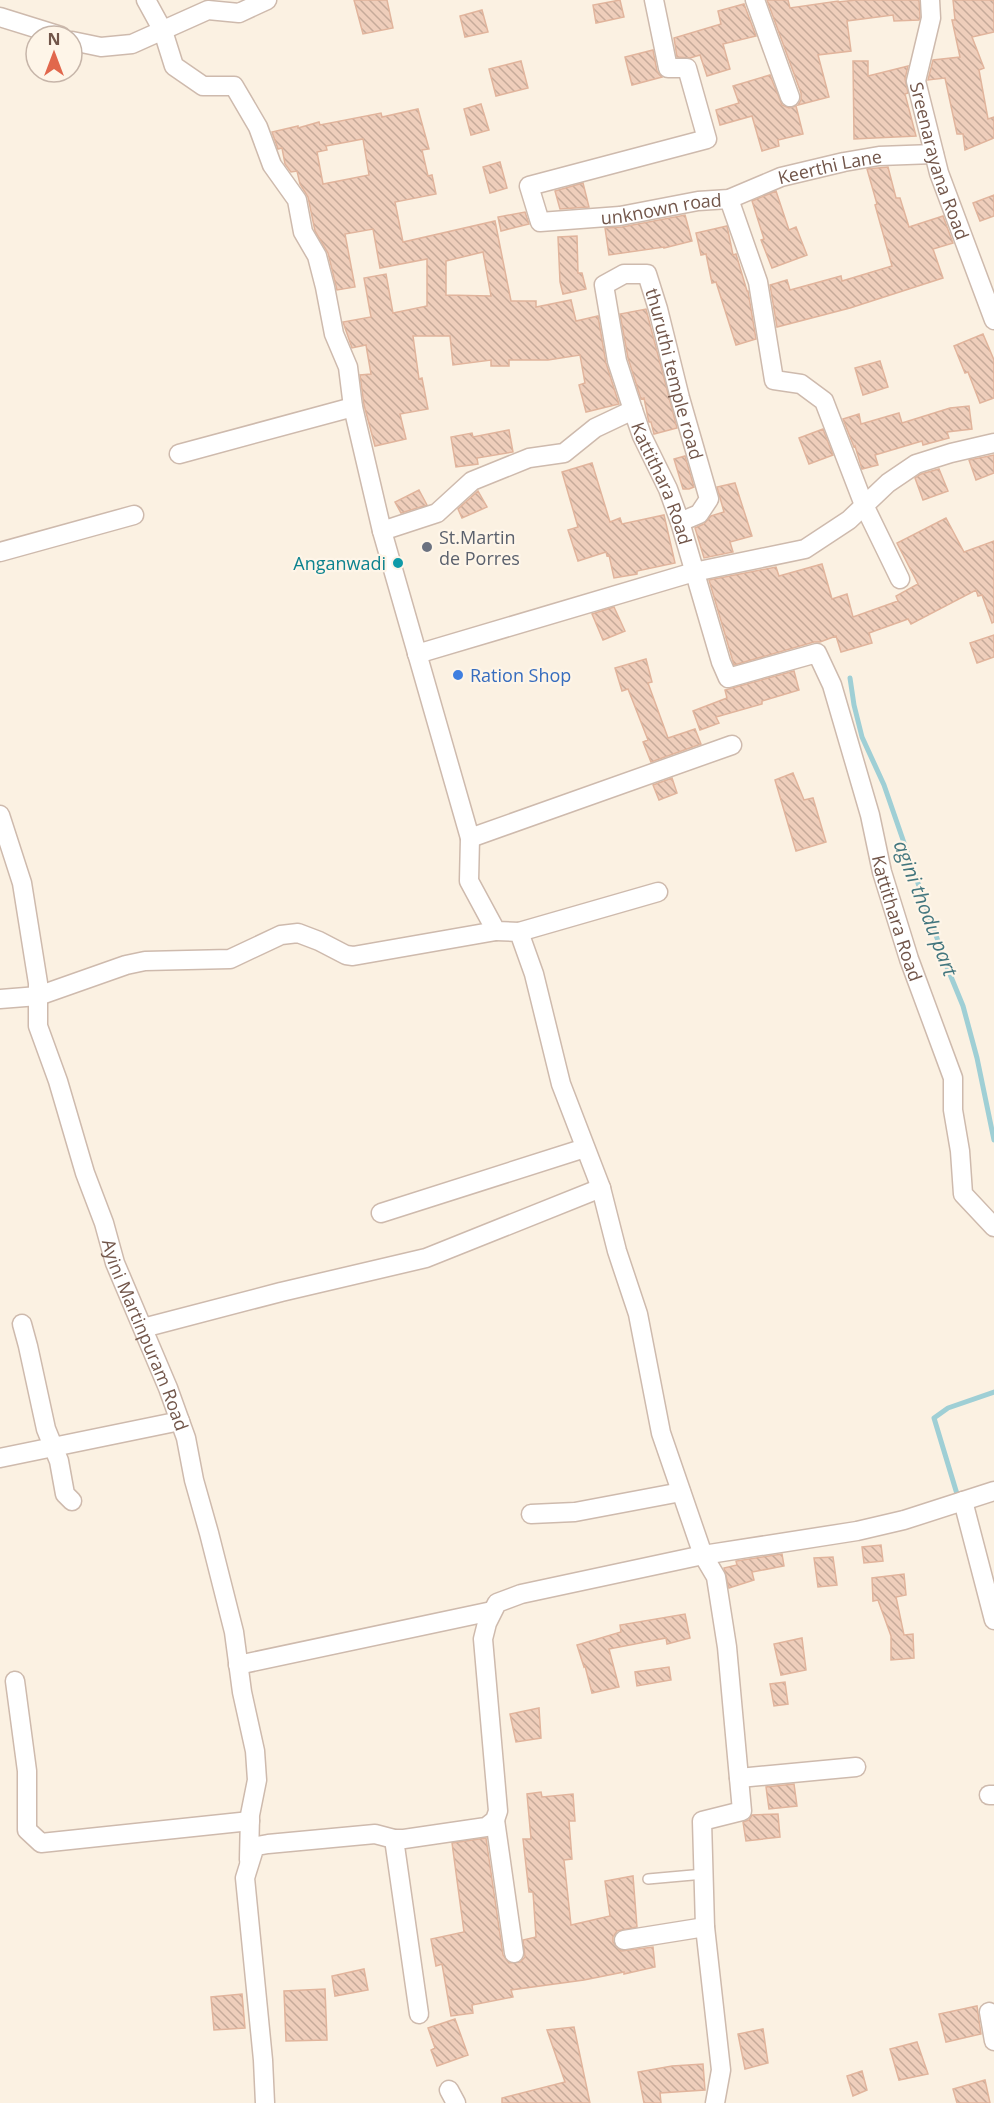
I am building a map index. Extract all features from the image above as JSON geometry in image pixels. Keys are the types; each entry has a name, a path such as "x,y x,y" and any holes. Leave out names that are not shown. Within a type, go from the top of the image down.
{"street":[{"path":"146,0 163,31 174,66 203,86 234,86 258,127 272,165 297,200 303,232 317,256 334,334 348,368 353,407 382,531 470,838 469,881 496,931"},
{"path":"84,43 101,47 132,45 208,10 239,13 267,0"},
{"name":"unknown road","path":"654,0 668,68 687,68 707,139 529,186 540,222 620,216 698,201 729,199 758,282 774,380 801,384 824,401 864,505 900,579"},
{"path":"755,0 790,97"},
{"name":"Sreenarayana Road","path":"930,0 931,18 916,81 939,173 994,320"},
{"path":"0,17 24,24"},
{"name":"Keerthi Lane","path":"729,199 781,177 844,162 879,156 934,154"},
{"name":"thuruthi temple road","path":"633,410 617,361 604,285 624,274 647,274 709,500 699,514 680,522"},
{"path":"179,454 353,407"},
{"name":"Kattithara Road","path":"382,531 437,513 472,481 529,458 564,453 595,428 633,410 680,522 721,662 728,678 817,653 832,685 870,815 885,883 909,959 953,1078 953,1110 960,1151 963,1194 994,1227"},
{"path":"417,654 694,572 805,549 849,520 895,477 916,464 994,443"},
{"path":"0,552 134,515"},
{"path":"470,838 732,745"},
{"name":"Ayini Martinpuram Road","path":"0,815 22,883 38,996 38,1026 58,1082 85,1173 104,1223 115,1263 168,1388 186,1438 194,1480 234,1632 242,1692 255,1751 257,1780 250,1821 249,1861 245,1878 263,2060 265,2103"},
{"path":"0,999 38,996 126,965 145,961 230,959 281,935 298,933 353,956 496,931 519,932 658,892"},
{"path":"519,932 534,974 561,1084 601,1188 617,1251 638,1314 661,1433 703,1555 716,1577 727,1647 742,1811 702,1821 705,1927 721,2070 715,2103"},
{"path":"381,1213 585,1148"},
{"path":"143,1328 426,1257 601,1188"},
{"path":"22,1324 40,1406 52,1448 59,1461 65,1494 72,1501"},
{"path":"0,1458 180,1421"},
{"path":"514,1953 495,1820 498,1811 483,1640 492,1611 497,1603 512,1597 703,1555 857,1531 904,1520 994,1491"},
{"path":"531,1514 575,1512 681,1492"},
{"path":"963,1501 994,1620"},
{"path":"238,1665 492,1611"},
{"path":"15,1681 27,1771 27,1830 41,1843 250,1821"},
{"path":"739,1778 856,1767"},
{"path":"249,1861 257,1846 268,1844 375,1834 394,1839 486,1827 495,1820"},
{"path":"394,1839 418,2014"},
{"path":"624,1940 705,1927"},
{"path":"989,2012 994,2041"}],"lane":[{"path":"648,1880 704,1874"}],"building":[{"path":"354,0 387,0 393,28 363,34"},
{"path":"620,0 624,17 596,23 593,5"},
{"path":"767,0 788,0 790,8 838,1 919,0 920,17 919,20 894,21 893,15 847,21 851,51 818,55 829,97 798,105 801,93"},
{"path":"953,0 994,0 994,32 972,37 984,68 979,70 988,119 994,117 994,138 965,150 963,134 957,134 945,78 928,80 933,60 960,57 952,20 955,20"},
{"path":"744,4 756,36 723,44 730,69 707,76 700,55 690,58 677,57 674,38 721,24 718,11"},
{"path":"482,10 488,32 465,37 460,16"},
{"path":"653,50 657,71 662,77 632,85 625,57"},
{"path":"521,61 528,88 496,96 489,69"},
{"path":"853,61 868,61 868,76 908,66 905,79 908,93 905,94 916,136 854,139"},
{"path":"770,75 782,105 789,108 796,106 803,134 778,140 779,146 762,151 752,116 720,125 716,110 739,103 733,86"},
{"path":"481,104 489,130 471,135 464,109"},
{"path":"418,109 429,149 422,150 428,176 432,175 436,194 395,202 403,242 495,221 511,301 536,301 536,307 571,300 576,321 598,316 606,363 619,404 586,412 579,385 585,383 580,355 548,360 509,360 509,366 491,366 491,360 453,365 450,336 413,336 419,379 422,378 428,409 400,414 406,439 375,446 364,405 360,375 371,374 366,345 352,348 343,322 371,317 364,278 386,274 393,313 427,306 427,259 380,268 373,229 345,234 355,287 337,290 328,253 315,231 308,197 300,184 297,171 291,172 285,164 282,148 278,149 272,132 381,113 382,117","holes":["363,139 369,175 323,184 317,152 327,150 326,146","483,252 491,296 446,295 446,261"]},
{"path":"500,162 507,188 490,193 483,167"},
{"path":"888,167 896,198 900,198 909,227 943,216 953,243 933,249 943,278 850,308 777,327 770,285 787,280 790,290 841,276 842,281 892,266 867,169"},
{"path":"583,183 589,207 560,209 555,191"},
{"path":"776,191 789,230 796,227 807,255 772,268 761,240 764,239 752,201"},
{"path":"994,195 994,216 980,221 973,203"},
{"path":"525,212 529,224 501,231 498,217"},
{"path":"685,215 692,241 664,248 609,255 605,228"},
{"path":"727,226 733,255 736,254 748,291 756,339 736,345 716,282 712,283 706,254 701,255 696,233"},
{"path":"577,236 578,273 582,273 586,289 563,294 560,282 558,237"},
{"path":"646,309 677,428 654,434 644,398 641,399 628,358 620,314"},
{"path":"983,334 994,360 994,398 980,403 968,372 965,373 954,346"},
{"path":"880,361 888,387 863,395 855,368"},
{"path":"969,406 972,429 947,432 949,438 923,445 922,441 875,455 878,465 862,469 843,419 859,414 861,424 899,413 902,423 950,408"},
{"path":"823,429 833,455 809,464 799,438"},
{"path":"509,430 513,452 477,458 478,464 456,467 451,437 472,433 473,437"},
{"path":"994,455 994,473 976,480 969,460"},
{"path":"685,456 694,487 689,489 683,489 674,459"},
{"path":"592,463 610,522 620,518 622,524 664,515 675,563 614,578 609,555 607,556 606,552 578,561 568,530 578,527 562,472"},
{"path":"939,469 948,491 923,500 915,478"},
{"path":"735,483 752,536 730,542 733,552 704,558 695,528 704,524 711,516 724,512 717,487"},
{"path":"419,490 427,505 401,513 395,502"},
{"path":"478,491 487,507 462,518 458,509"},
{"path":"946,518 964,552 994,541 994,622 992,623 982,595 978,596 976,590 911,624 908,619 869,633 872,643 841,652 836,636 734,665 709,580 776,567 779,576 822,564 832,599 847,594 853,617 898,601 896,596 918,584 897,543"},
{"path":"614,607 625,631 603,640 592,614"},
{"path":"994,635 994,657 977,663 970,643"},
{"path":"646,659 652,682 648,683 668,738 695,729 701,744 651,762 643,742 648,740 628,689 622,691 615,668"},
{"path":"794,671 799,690 762,701 762,704 716,717 719,723 700,730 693,711 727,698 725,690"},
{"path":"793,773 804,800 813,798 826,842 796,851 775,780"},
{"path":"672,778 677,793 659,800 653,785"},
{"path":"881,1545 883,1561 864,1563 862,1547"},
{"path":"782,1554 784,1566 752,1572 754,1580 729,1588 724,1568 737,1565 736,1561"},
{"path":"833,1557 837,1585 818,1587 814,1558"},
{"path":"904,1574 906,1595 896,1597 904,1635 913,1634 914,1658 891,1660 891,1636 878,1600 873,1601 872,1578"},
{"path":"685,1614 690,1638 667,1644 666,1638 609,1649 619,1687 592,1693 577,1645 621,1632 620,1625"},
{"path":"802,1638 806,1670 781,1675 774,1644"},
{"path":"669,1667 671,1680 637,1686 635,1672"},
{"path":"785,1682 788,1704 774,1706 770,1684"},
{"path":"539,1708 541,1738 516,1742 510,1714"},
{"path":"794,1784 797,1806 769,1809 766,1787"},
{"path":"541,1792 542,1797 573,1794 575,1821 569,1821 572,1859 564,1860 571,1925 610,1916 605,1881 633,1876 637,1927 617,1931 613,1942 621,1951 653,1947 655,1967 624,1974 624,1972 511,1990 513,1997 472,2005 473,2013 451,2016 442,1964 436,1966 431,1939 464,1932 452,1843 486,1838 503,1955 509,1963 520,1962 525,1957 523,1940 536,1937 533,1892 529,1892 523,1839 531,1839 527,1794"},
{"path":"778,1814 780,1837 746,1841 743,1822 749,1820 752,1815"},
{"path":"364,1969 368,1990 335,1996 332,1976"},
{"path":"325,1989 327,2040 286,2041 284,1991"},
{"path":"242,1994 245,2028 214,2030 211,1997"},
{"path":"977,2006 981,2034 946,2042 939,2014"},
{"path":"455,2019 468,2055 437,2066 431,2050 435,2048 428,2028"},
{"path":"574,2027 590,2103 502,2103 502,2098 565,2082 547,2030"},
{"path":"763,2029 768,2063 745,2069 738,2034"},
{"path":"917,2042 928,2074 899,2080 890,2049"},
{"path":"703,2064 705,2090 660,2093 661,2103 644,2103 638,2072 672,2066"},
{"path":"862,2071 867,2090 853,2096 847,2076"},
{"path":"985,2080 990,2103 957,2103 953,2089"}],"waterway":[{"name":"agini thodu part","path":"850,678 862,737 884,785 947,967 963,1006 977,1058 994,1140"},
{"name":"agini thodu part","path":"957,1494 934,1418 948,1408 994,1392"}],"place":[{"name":"St.Martin de Porres","path":"427,547"},
{"name":"Anganwadi","path":"398,563"},
{"name":"Ration Shop","path":"458,675"}]}
